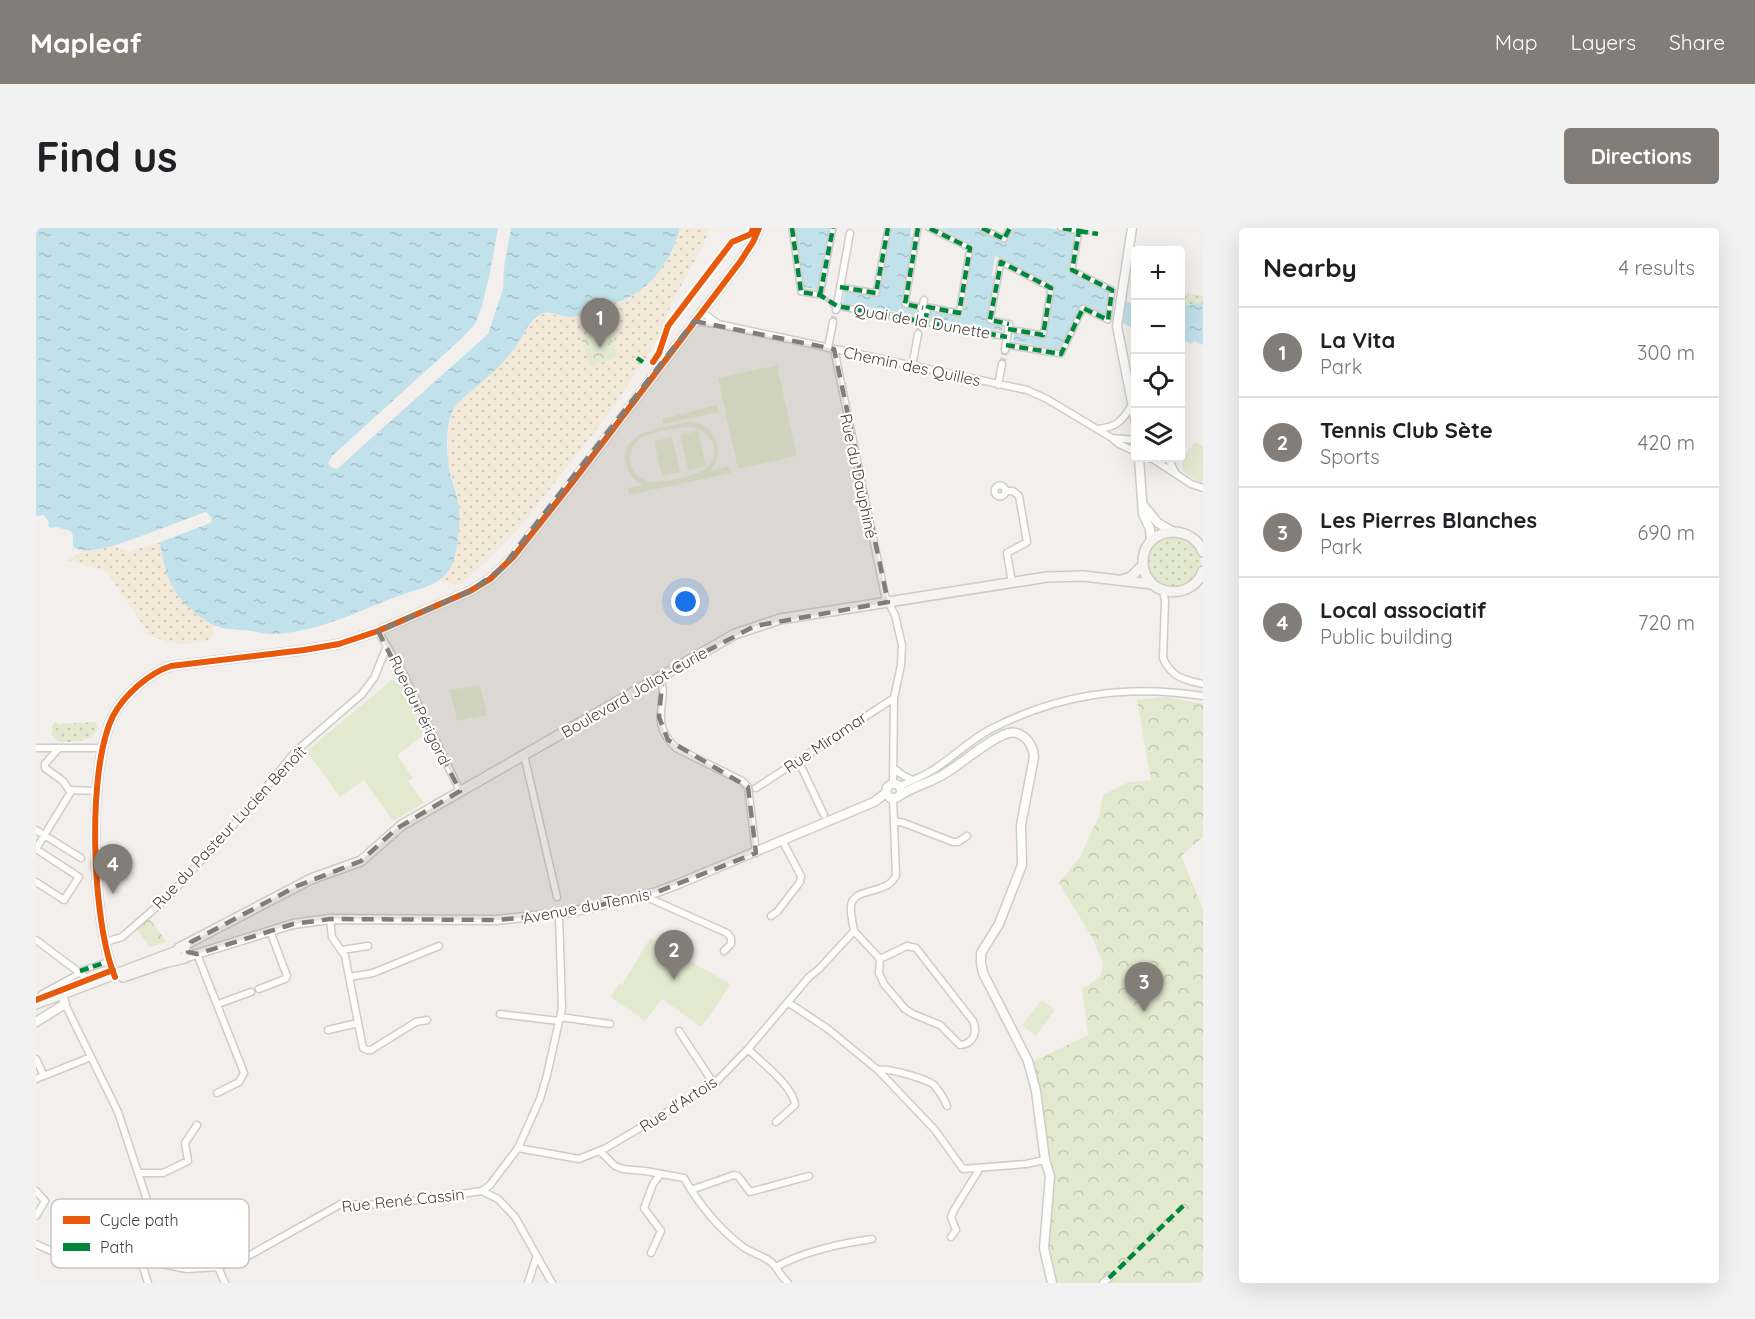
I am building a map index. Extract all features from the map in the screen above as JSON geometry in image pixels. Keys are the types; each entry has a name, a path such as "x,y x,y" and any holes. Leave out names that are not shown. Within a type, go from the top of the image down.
{"main road":[{"path":"1203,552 1197,541 1186,533 1164,532 1151,541 1144,556 1143,565 1152,584 1163,590 1175,592 1198,585 1203,571"},
{"path":"1122,580 1131,577 1143,565"},
{"name":"Boulevard Joliot-Curie","path":"186,951 311,879 361,861 396,829 660,676 735,634 755,626 780,619 1070,575 1152,584"},
{"name":"Avenue du Tennis","path":"37,1001 58,997 186,951"}],"street":[{"path":"116,977 105,942 96,859 98,791 103,748 107,731 120,705 149,678 163,669 198,662 339,644 378,631 470,591 501,569 575,479 740,262 759,228"},
{"path":"792,228 801,292 820,295 833,228"},
{"path":"840,287 876,293 888,228"},
{"path":"918,228 905,304 924,304 922,323"},
{"path":"922,323 928,307 958,313 970,248 929,228"},
{"path":"982,228 1004,239 1010,228"},
{"path":"1009,326 1005,347 1061,354 1083,308 1108,320 1112,290 1072,270 1079,231 1061,228"},
{"path":"1131,400 1117,326 1117,314 1132,228"},
{"path":"835,307 850,233"},
{"path":"1001,262 1051,288 1043,335 1009,326 990,320 1001,262"},
{"name":"Quai de la Dunette","path":"835,307 1007,337"},
{"name":"Chemin des Quilles","path":"701,311 718,324"},
{"name":"Chemin des Quilles","path":"694,321 718,324 1032,392 1131,450"},
{"path":"831,349 833,322"},
{"path":"912,367 918,334"},
{"name":"Rue du Dauphiné","path":"831,349 888,602 898,622 902,645 902,665 894,698 896,875 893,882 885,887 856,896 852,900 854,931"},
{"path":"998,385 1002,364"},
{"path":"1097,429 1121,423 1131,407"},
{"name":"Chemin des Quilles","path":"1112,438 1131,440"},
{"path":"1139,462 1143,514 1150,529 1151,541"},
{"path":"1157,462 1191,484 1203,488"},
{"path":"1170,462 1176,474"},
{"path":"1005,491 1013,491 1019,496 1027,542 1007,553 1012,583"},
{"path":"1143,505 1158,523 1172,531"},
{"path":"1163,590 1165,601 1163,658 1166,666 1179,678 1203,684"},
{"name":"Rue du Périgord","path":"378,631 404,675 460,791"},
{"name":"Rue du Pasteur Lucien Benoît","path":"105,942 122,937 169,896 257,799 295,752 362,694 374,678 387,646"},
{"path":"660,676 663,683 660,717 668,740 676,748 742,781 748,787 756,853"},
{"path":"895,790 932,770 987,731 1045,706 1110,691 1174,691 1203,696"},
{"name":"Rue Miramar","path":"756,788 894,698"},
{"name":"Avenue du Tennis","path":"186,951 293,924 330,919 497,920 559,914 642,895 678,884 783,842 874,802 895,790 939,777 1003,735 1018,734 1027,738 1034,748 1021,825 1022,865 999,924 981,953 981,963 1028,1061 1036,1091 1045,1160"},
{"path":"36,748 103,748"},
{"path":"59,748 45,764 45,768 72,790 98,791"},
{"path":"524,755 557,897"},
{"path":"798,760 824,815"},
{"path":"893,768 913,780"},
{"path":"36,882 64,900 79,877 36,849 72,790"},
{"path":"894,821 953,842 958,842 967,836"},
{"path":"36,830 81,858"},
{"path":"771,916 800,882 801,876 783,842"},
{"path":"642,895 727,933 731,938 731,944 723,951"},
{"name":"Rue René Cassin","path":"249,1255 341,1204 405,1202 482,1191 490,1185 518,1148 540,1099 560,1019 563,995 559,914"},
{"path":"330,919 332,937 335,944 342,950 349,977 363,1048 371,1050 416,1022 427,1020"},
{"path":"259,989 285,979 287,976 270,931"},
{"path":"854,931 880,959 879,973 884,984 905,1009 940,1025 960,1045 970,1041 976,1028 973,1021 916,948 907,946 880,959"},
{"name":"Rue d'Artois","path":"518,1148 579,1159 600,1151 714,1084 789,1003 809,977 854,931"},
{"path":"36,940 90,986"},
{"path":"342,950 368,946"},
{"path":"349,977 373,973 439,946"},
{"path":"186,951 218,1004 244,1073 239,1082 217,1093"},
{"path":"36,1022 79,973 107,962"},
{"path":"218,1004 251,992"},
{"path":"37,1001 58,997"},
{"path":"58,997 118,1112 147,1199"},
{"path":"789,1003 828,1029 878,1070 935,1130 959,1166 968,1170 1045,1160 1050,1184 1044,1248 1052,1283"},
{"path":"501,1014 610,1024"},
{"path":"328,1030 358,1023"},
{"path":"350,1026 360,1038"},
{"path":"679,1031 714,1084"},
{"path":"748,1049 784,1084 795,1099 795,1105 776,1122"},
{"path":"36,1079 91,1057"},
{"path":"36,1059 44,1074"},
{"path":"878,1070 893,1069 927,1081 932,1084 947,1106"},
{"path":"139,1173 163,1173 187,1162 189,1160 185,1143 197,1125"},
{"path":"600,1151 615,1166 684,1178 717,1223 742,1246 770,1261 788,1283"},
{"path":"951,1237 956,1230 951,1217 980,1168"},
{"path":"651,1253 661,1231 644,1208 653,1184 660,1175"},
{"path":"691,1190 734,1175 738,1176 750,1192 809,1176"},
{"path":"36,1191 45,1201 36,1216"},
{"path":"482,1191 498,1199 515,1217 552,1283"},
{"path":"776,1267 850,1242 872,1239"},
{"name":"Rue René Cassin","path":"36,1244 51,1251"},
{"path":"528,1283 536,1258"},
{"path":"143,1268 148,1283"},
{"name":"Rue René Cassin","path":"182,1268 202,1268"},
{"path":"218,1268 225,1283"},
{"path":"1103,1283 1109,1278"}],"highlighted area":[{"path":"694,321 834,349 888,602 755,626 663,674 659,717 668,740 748,787 756,853 657,892 561,914 497,920 330,919 293,924 197,954 188,952 191,942 297,886 361,861 396,829 460,791 378,631 470,591 501,569"}],"green space":[{"path":"1185,293 1203,296 1203,303 1185,305"},
{"path":"609,329 618,357 590,367 581,338"},
{"path":"777,365 797,456 738,469 718,378"},
{"path":"717,405 719,412 663,424 662,419"},
{"path":"688,422 705,427 715,438 718,454 711,470 730,466 731,473 629,495 628,488 643,485 632,476 627,468 625,453 629,444 646,432","holes":["696,428 709,437 713,443 714,457 703,470 688,476 650,482 643,479 632,468 630,454 639,440 649,434 662,431"]},
{"path":"698,431 706,466 688,470 680,435"},
{"path":"672,437 680,472 662,476 654,441"},
{"path":"1194,442 1203,446 1203,482 1198,482 1183,471 1182,463 1185,462 1185,457"},
{"path":"1174,535 1184,537 1193,543 1199,552 1201,562 1199,572 1193,581 1184,587 1174,589 1164,587 1155,581 1149,572 1147,562 1149,552 1155,543 1164,537"},
{"path":"392,680 402,683 426,733 397,755 413,778 408,781 424,803 393,821 364,780 340,797 307,751"},
{"path":"480,685 487,715 457,721 450,690"},
{"path":"1165,697 1203,704 1203,837 1181,856 1203,909 1203,1283 1054,1283 1047,1247 1053,1183 1032,1062 1088,1035 1082,989 1100,977 1103,964 1093,939 1059,883 1080,857 1099,816 1103,795 1129,782 1151,780 1137,700"},
{"path":"56,721 58,724 96,722 97,729 95,734 85,739 60,742 52,736 52,726"},
{"path":"148,917 167,942 150,947 136,928"},
{"path":"650,938 730,984 701,1027 662,999 645,1021 611,997 619,984 622,985"},
{"path":"1042,1000 1055,1010 1036,1036 1022,1025"}],"sand":[{"path":"680,228 709,228 704,244 672,302 655,344 607,416 520,527 484,564 459,585 440,581 448,573 452,563 459,510 448,461 448,436 452,412 456,404 476,387 540,315 575,316 590,308 625,299 644,288 653,280 667,260"},
{"path":"160,542 170,581 183,601 214,626 211,639 178,644 146,633 146,629 107,572 68,560 84,551 114,546 129,552"}],"water":[{"path":"36,228 680,228 673,249 661,269 646,286 623,300 592,307 575,316 568,317 549,312 541,314 503,362 454,408 449,422 447,446 449,466 459,508 459,529 453,562 443,577 428,586 319,626 272,634 214,625 189,608 174,590 165,569 160,542 210,523 212,521 206,512 116,545 82,550 73,546 71,531 57,527 51,528 44,515 36,516"},
{"path":"796,228 830,228 820,290 804,287"},
{"path":"890,228 911,228 910,237 916,238 904,306 917,308 916,315 843,303 845,290 877,295"},
{"path":"940,228 977,228 1007,242 1015,228 1048,228 1077,233 1070,272 1110,291 1106,316 1081,305 1059,350 1013,341 1015,331 1044,336 1053,284 995,256 992,276 997,277 990,322 1003,325 1002,331 929,318 930,312 963,316 974,246"},
{"path":"1124,300 1131,303 1131,327 1123,323"},
{"path":"1203,303 1203,345 1194,341 1191,344 1185,341 1185,305"}],"pier":[{"path":"498,228 511,228 503,289 488,334 337,469 331,467 328,463 332,456 475,324 489,277"},
{"path":"206,512 212,518 210,523 158,543 159,540 209,519 206,516 119,548 114,546"}],"tunnel":[{"path":"1079,231 1098,234"},
{"path":"820,295 833,304"},
{"path":"833,322 836,310"},
{"path":"1002,364 1005,350"}],"marked path":[{"path":"792,228 801,292 820,295 837,306 1007,337"},
{"path":"820,295 833,228"},
{"path":"840,287 876,293 888,228"},
{"path":"918,228 905,304 923,308"},
{"path":"925,322 928,307 959,313 970,248 929,228"},
{"path":"982,228 1004,239 1010,228"},
{"path":"1006,345 1061,354 1083,308 1108,320 1112,290 1072,270 1079,231 1061,228"},
{"path":"1079,231 1098,234"},
{"path":"1008,329 1043,335 1051,288 1001,262 990,320 1009,324"},
{"path":"637,358 643,362"},
{"path":"80,971 107,962"},
{"path":"1109,1278 1184,1205"}],"cycle path":[{"path":"653,362 659,353 668,326 732,242 751,234 753,228"},
{"path":"115,977 101,921 95,846 96,808 104,740 113,716 124,700 146,679 171,666 339,644 378,631 470,591 490,579 514,556 575,479 740,262 759,228"},
{"path":"36,1000 113,970"}],"place":[{"name":"La Vita","path":"600,348"},
{"name":"Local associatif","path":"113,894"},
{"name":"Tennis Club Sète","path":"674,980"},
{"name":"Les Pierres Blanches","path":"1144,1012"}]}
